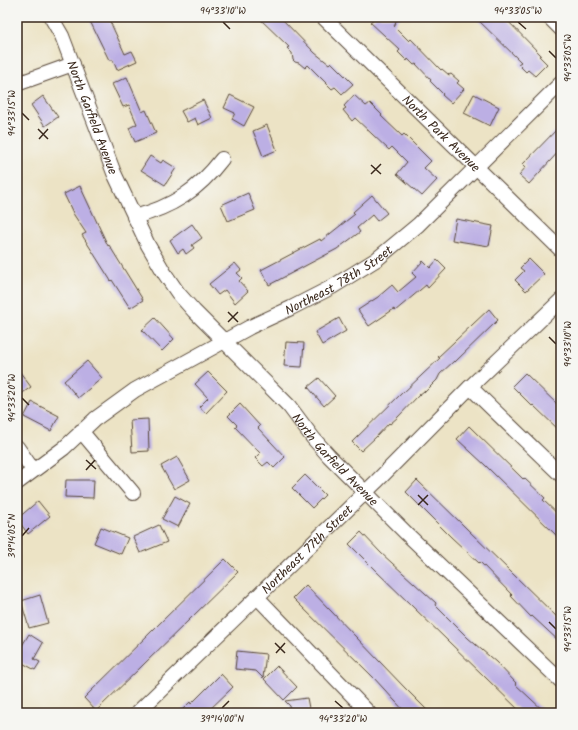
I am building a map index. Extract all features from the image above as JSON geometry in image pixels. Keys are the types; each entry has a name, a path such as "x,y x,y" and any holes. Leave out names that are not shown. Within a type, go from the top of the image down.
{"street":[{"name":"North Garfield Avenue","path":"52,17 62,36 114,173 148,245 165,274 194,311 289,406 313,438 329,456 365,493 561,681"},
{"name":"North Park Avenue","path":"322,17 561,250"},
{"path":"549,17 561,29"},
{"path":"17,84 73,64"},
{"name":"Northeast 78th Street","path":"17,482 64,448 81,431 135,390 250,326 292,308 332,287 377,259 418,225 561,83"},
{"path":"134,217 151,213 183,198 207,177 222,159"},
{"name":"Northeast 77th Street","path":"137,713 365,493 470,387 561,300"},
{"path":"470,387 561,475"},
{"path":"81,431 133,493"},
{"path":"17,447 33,470"},
{"path":"257,597 369,713"}],"building":[{"path":"88,17 108,17 125,54 132,51 137,61 117,70 113,60 109,60"},
{"path":"258,17 280,17 315,53 329,64 331,62 353,84 342,94 335,87 332,89 308,65 305,68 299,63 295,62 293,60 292,53 287,48 289,47"},
{"path":"376,17 401,17 395,22 396,23 394,26 409,41 411,39 441,70 442,69 449,75 451,74 459,81 457,83 464,89 451,103 442,95 443,94 416,64 414,65 408,59 407,61 398,52 400,50 370,22"},
{"path":"475,17 504,17 541,55 539,56 547,64 535,76 528,70 526,72 518,64 521,62"},
{"path":"127,77 142,112 146,110 156,133 135,142 129,128 137,124 129,105 123,107 112,84"},
{"path":"474,94 499,107 490,126 464,113"},
{"path":"230,95 254,107 244,126 232,119 235,113 224,108"},
{"path":"354,95 366,106 370,103 402,136 404,134 431,161 424,168 437,180 422,196 397,174 407,162 392,147 389,150 355,118 352,121 343,110 346,108 344,106"},
{"path":"43,96 58,117 45,126 31,105"},
{"path":"203,100 212,118 198,125 195,118 187,122 181,111"},
{"path":"267,125 277,150 263,156 253,131"},
{"path":"561,125 561,149 529,184 519,175 526,167 523,164"},
{"path":"150,156 161,163 163,160 176,168 165,185 141,170"},
{"path":"80,186 108,246 109,245 143,300 130,308 82,235 86,233 74,215 64,194"},
{"path":"248,193 255,210 228,221 221,205"},
{"path":"372,195 387,213 377,221 372,215 357,228 360,232 337,249 269,285 261,270 320,239 321,241 355,214 353,212"},
{"path":"456,219 493,226 489,246 452,240"},
{"path":"192,224 202,238 192,245 194,248 186,254 183,249 178,253 170,240"},
{"path":"529,259 544,274 526,291 515,280 524,271 520,268"},
{"path":"437,260 446,269 428,288 426,285 395,311 394,309 369,326 358,310 378,297 392,285 398,292 416,277 412,273 423,261 430,268"},
{"path":"235,263 241,270 237,273 242,278 239,281 248,291 235,303 225,290 218,295 209,284"},
{"path":"489,309 498,320 455,362 454,361 440,374 437,380 425,392 424,391 419,395 398,417 390,424 389,423 361,451 352,442"},
{"path":"155,318 174,339 162,351 142,330"},
{"path":"339,318 346,331 322,345 315,332"},
{"path":"286,342 304,343 302,367 284,366"},
{"path":"87,361 102,378 78,398 64,381"},
{"path":"17,368 31,387 17,397"},
{"path":"208,372 227,391 206,413 199,407 208,398 195,384"},
{"path":"525,373 561,408 561,432 512,386"},
{"path":"319,378 335,396 324,406 308,387"},
{"path":"32,402 59,416 51,431 24,417"},
{"path":"240,404 260,426 258,428 285,457 274,468 268,462 263,466 255,458 260,453 235,427 237,425 228,416"},
{"path":"148,419 149,451 132,452 130,420"},
{"path":"469,426 523,479 524,478 545,498 543,500 561,517 561,540 457,439"},
{"path":"177,457 190,480 174,489 161,466"},
{"path":"305,475 325,495 312,508 292,488"},
{"path":"66,480 94,480 93,498 65,497"},
{"path":"417,480 561,621 561,643 532,616 531,617 480,562 479,563 451,537 406,492"},
{"path":"175,496 190,504 178,527 162,519"},
{"path":"38,501 50,516 28,534 17,519"},
{"path":"159,525 167,542 140,553 133,537"},
{"path":"101,527 128,538 121,554 94,543"},
{"path":"361,532 381,553 436,603 435,605 468,638 496,662 516,683 515,684 546,713 522,713 375,570 349,544"},
{"path":"225,559 238,572 96,711 84,698"},
{"path":"306,585 430,713 406,713 373,677 293,598"},
{"path":"40,595 48,623 29,628 21,601"},
{"path":"29,634 43,643 34,659 40,662 35,670 17,660 17,654"},
{"path":"237,651 266,654 263,678 256,671 235,669"},
{"path":"277,666 297,687 284,700 264,679"},
{"path":"221,674 233,687 206,713 179,713 190,702 191,704"},
{"path":"307,698 310,713 291,713 290,706 285,701"}]}
